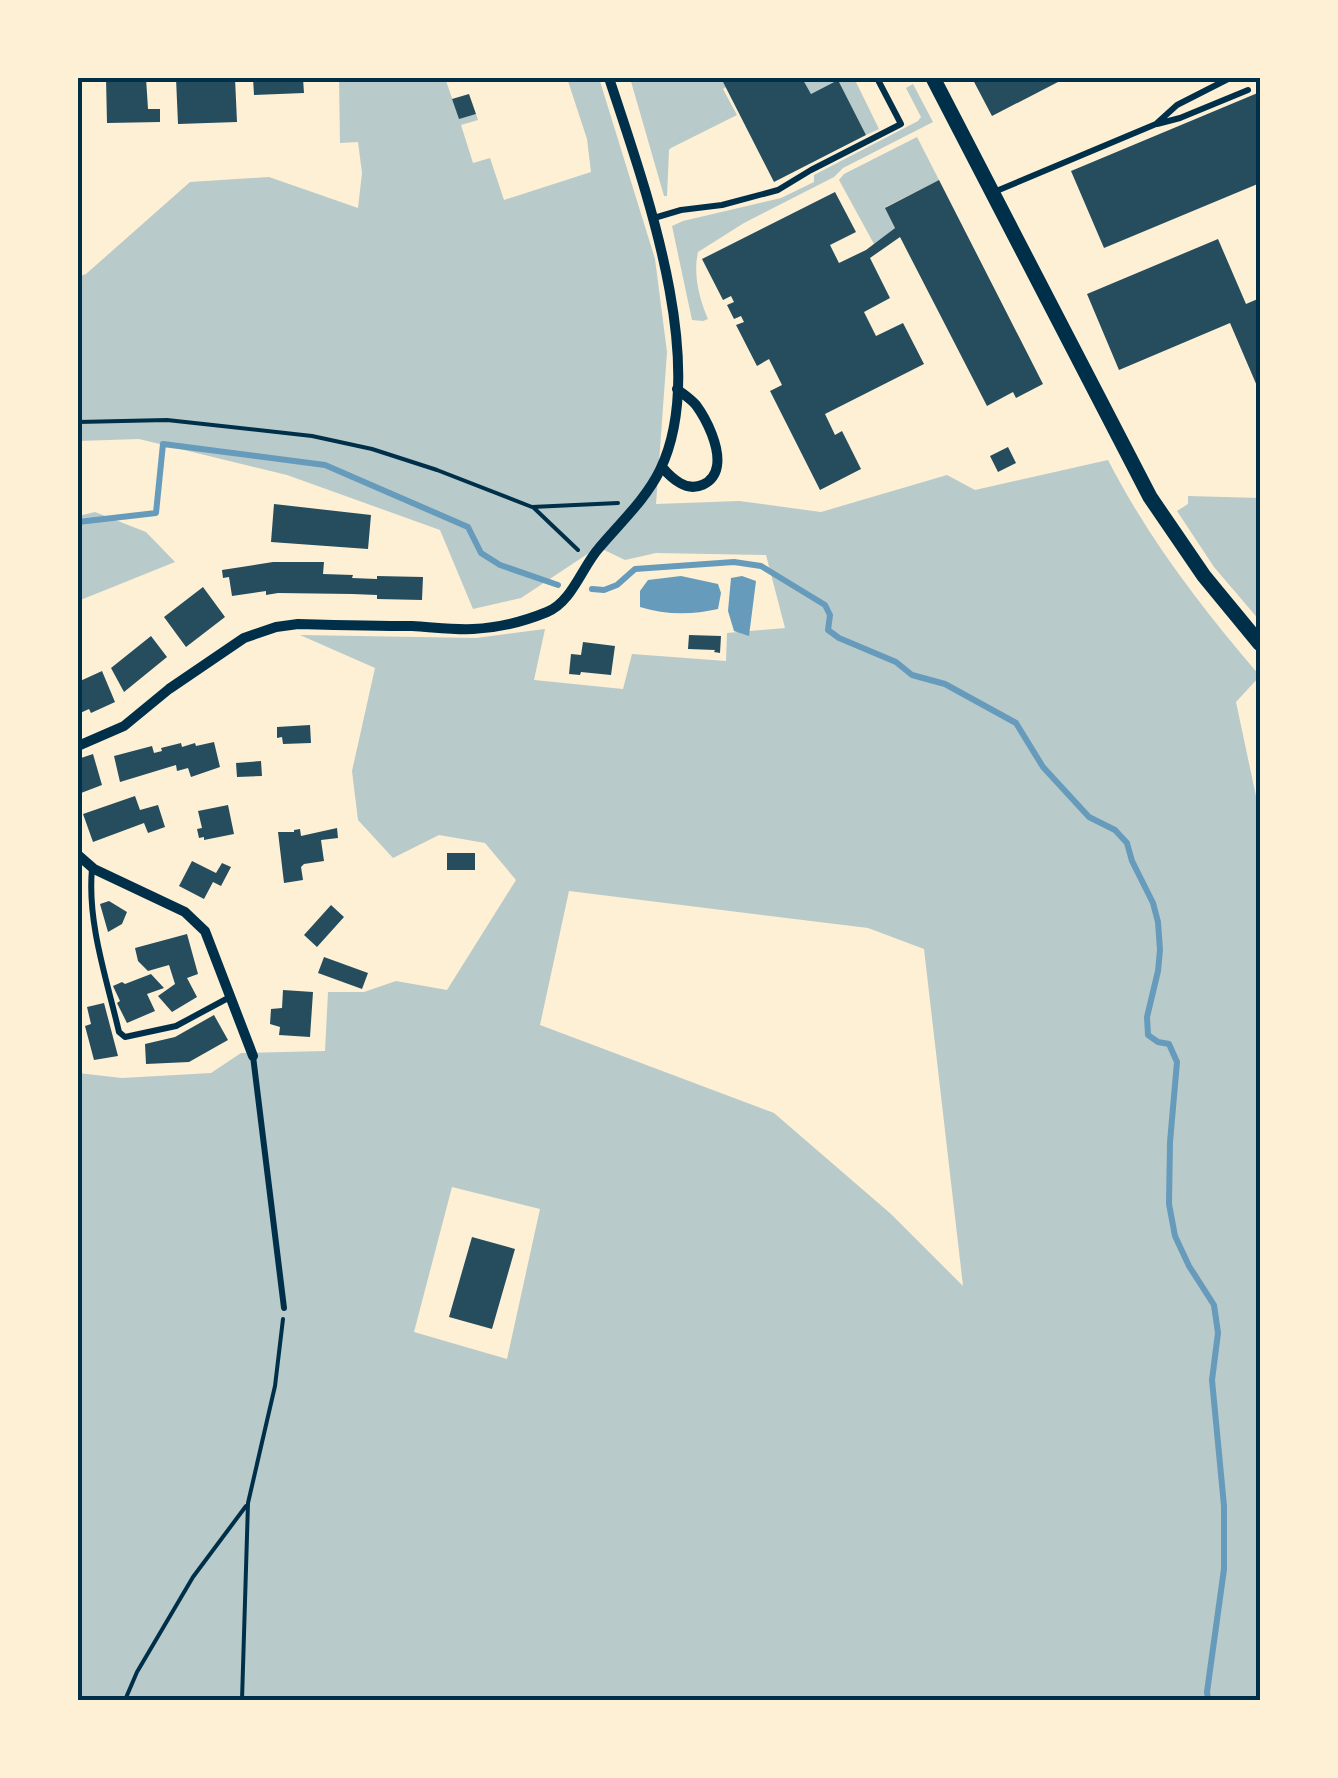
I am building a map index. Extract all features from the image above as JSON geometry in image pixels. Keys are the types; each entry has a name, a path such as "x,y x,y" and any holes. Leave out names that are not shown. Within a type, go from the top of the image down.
{"street":[{"path":"78,746 124,726 169,689 244,638 276,626 473,629 552,611 574,588 588,560 662,467 672,431 677,389 672,308 654,218 609,78"},
{"path":"933,78 1150,497 1204,576 1260,644"},
{"path":"662,467 682,484 694,487 709,482 717,470 716,448 706,425 696,405 677,389"},
{"path":"78,854 92,867 185,912 204,931 253,1056"}],"lane":[{"path":"654,218 778,190 901,124 877,78"},
{"path":"1156,124 1177,105 1230,78"},
{"path":"992,193 1248,90"},
{"path":"92,867 90,886 98,944 119,1032 125,1037 176,1026 230,996"},
{"path":"253,1056 284,1308"}],"path":[{"path":"78,422 167,420 312,436 372,449 532,507 637,502"},
{"path":"532,507 588,560"},
{"path":"242,1700 248,1503 275,1386 284,1308"},
{"path":"124,1700 193,1578 248,1503"}],"shaded area":[{"path":"339,78 445,78 459,118 476,114 478,120 461,125 473,163 490,158 504,200 591,172 587,139 567,78 599,78 655,259 667,352 656,504 739,501 821,512 947,475 975,490 1108,460 1178,572 1260,676 1236,702 1260,815 1260,1700 78,1700 78,1073 122,1078 211,1073 241,1053 325,1051 328,992 364,992 396,981 447,990 516,880 485,843 439,835 393,858 358,820 352,771 375,668 300,635 476,638 545,629 534,680 623,689 632,654 726,661 727,633 785,628 766,555 656,553 625,560 598,547 521,598 473,609 440,530 287,475 139,439 78,441 78,277 190,182 269,177 358,208 362,173 358,142 340,143","holes":["569,891 868,928 924,949 963,1286 891,1214 774,1113 540,1025","452,1187 540,1209 507,1359 414,1332"]},
{"path":"630,78 721,78 737,115 669,150 667,196 664,196"},
{"path":"802,78 854,78 879,129 866,135 838,80 811,94"},
{"path":"913,84 933,122 843,168 834,177 744,223 698,252 698,286 708,319 692,320 672,226 781,198 814,182 814,175 918,121 921,117 906,88"},
{"path":"917,137 939,180 886,207 895,228 874,244 839,180"},
{"path":"1188,496 1260,498 1260,621 1214,567 1177,511 1188,504"},
{"path":"95,512 146,532 175,562 78,601 78,516"}],"water":[{"path":"681,576 718,584 718,609 679,613 640,607 640,591 648,580"},
{"path":"742,576 756,581 749,636 734,631 728,611 731,578"}],"building":[{"path":"106,78 146,78 148,109 160,109 160,122 107,123"},
{"path":"176,78 235,78 237,122 178,124"},
{"path":"253,78 303,78 304,93 254,95"},
{"path":"721,78 802,78 811,94 838,80 866,135 774,182"},
{"path":"972,78 1055,78 1058,82 992,116"},
{"path":"1260,92 1260,183 1104,248 1071,171"},
{"path":"469,94 476,114 459,119 452,99"},
{"path":"939,180 1043,384 1016,398 1013,392 987,406 900,237 870,258 890,298 864,312 876,336 903,323 924,364 825,414 835,435 842,431 861,469 820,490 770,391 782,385 769,359 757,366 736,325 744,322 741,316 734,319 727,305 734,302 731,296 723,300 702,259 835,192 856,232 830,245 839,263 866,250 895,228 885,208"},
{"path":"1218,239 1246,304 1260,298 1260,393 1230,323 1119,370 1087,294"},
{"path":"1008,447 1016,463 998,472 990,456"},
{"path":"274,504 371,515 368,549 271,542"},
{"path":"273,562 324,562 323,574 353,575 352,578 423,577 422,600 352,594 266,595 266,591 232,596 229,577 223,578 222,570"},
{"path":"203,587 225,617 186,647 164,617"},
{"path":"689,635 721,636 720,653 688,649"},
{"path":"151,636 167,657 124,692 111,668"},
{"path":"583,642 615,646 611,675 569,674 571,654 581,655"},
{"path":"102,671 115,702 91,713 89,709 78,714 78,692 82,691 78,682"},
{"path":"310,725 311,743 283,744 282,737 277,738 277,727"},
{"path":"214,742 220,767 191,777 188,768 177,771 176,765 120,782 114,756 152,746 154,753 181,743 182,747"},
{"path":"93,754 102,785 81,793 78,759"},
{"path":"261,761 262,776 237,777 236,763"},
{"path":"135,796 140,810 158,805 165,827 148,833 144,823 93,842 83,814"},
{"path":"228,805 234,834 199,838 197,829 202,828 198,811"},
{"path":"337,828 338,838 321,840 324,861 304,864 303,880 284,883 278,832 300,829 301,836"},
{"path":"447,853 475,853 475,870 447,870"},
{"path":"192,861 216,873 222,863 231,867 221,886 213,882 204,899 179,886"},
{"path":"109,901 127,912 122,924 108,932 100,904"},
{"path":"331,905 344,917 317,947 304,935"},
{"path":"187,934 198,974 187,978 197,997 172,1012 158,996 175,984 169,965 148,971 138,961 135,948"},
{"path":"324,957 368,973 362,989 318,973"},
{"path":"151,974 164,988 147,994 155,1011 127,1023 113,986"},
{"path":"283,990 313,992 310,1037 279,1035 280,1027 270,1024 271,1009 282,1008"},
{"path":"104,1003 118,1056 94,1060 85,1026 91,1024 87,1007"},
{"path":"214,1015 228,1040 189,1062 146,1064 145,1044 175,1037"},
{"path":"472,1237 515,1249 492,1329 449,1317"}],"waterway":[{"path":"78,522 156,513 163,444 325,465 468,527 481,553 500,565 558,585"},
{"path":"592,589 617,585 635,569 734,562 761,566 825,605 830,615 828,630 839,638 896,662 912,675 945,684 1016,723 1043,767 1089,817 1115,830 1127,843 1158,922 1160,950 1147,1017 1148,1035 1169,1044 1177,1062 1169,1204 1175,1236 1214,1305 1218,1333 1212,1380 1224,1506 1224,1569 1208,1700"}]}
